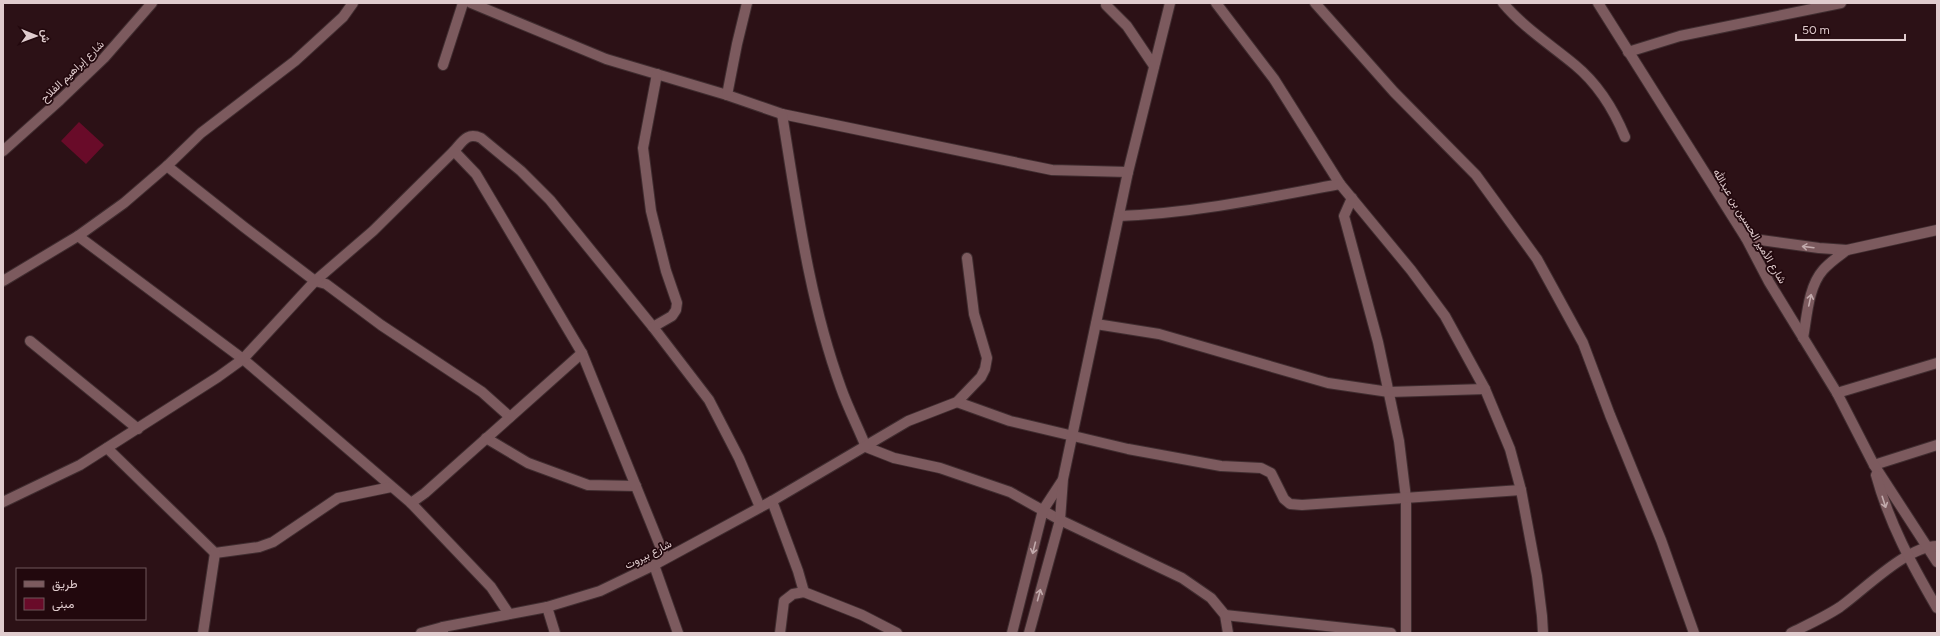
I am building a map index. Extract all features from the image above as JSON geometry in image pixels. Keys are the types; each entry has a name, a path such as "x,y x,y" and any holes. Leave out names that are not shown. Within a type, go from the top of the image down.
{"street":[{"name":"شارع إبراهيم الفلاح","path":"3,152 104,58 152,3"},
{"path":"3,281 78,236 124,203 202,133 295,61 343,16 353,3"},
{"path":"443,66 463,3"},
{"path":"471,3 606,59 727,95 782,114 1052,170 1128,172"},
{"path":"727,95 747,3"},
{"path":"1030,633 1060,520 1063,479 1128,172 1170,3"},
{"path":"1216,3 1274,79 1340,184 1411,270 1445,316 1485,388 1510,449 1521,490 1537,576 1543,633"},
{"path":"1315,3 1394,92 1476,175 1537,259 1583,343 1610,415 1664,547 1694,633"},
{"path":"1503,3 1512,14 1576,66 1600,91 1625,137"},
{"name":"شارع الأمير الحسين بن عبدالله","path":"1598,3 1746,238 1803,338 1837,393 1874,465 1932,546 1937,562"},
{"path":"1628,52 1680,36 1841,3"},
{"path":"1105,4 1127,26 1154,66"},
{"path":"653,327 672,316 676,310 677,303 666,271 651,211 643,148 657,74"},
{"path":"782,114 803,240 816,306 841,388 866,447 894,458 940,468 1010,492 1060,520 1182,578 1211,598 1225,615 1228,633"},
{"path":"3,502 80,465 138,429 242,359 315,281 373,231 454,151 467,136 473,135 481,138 521,171 550,200 653,327 709,400 739,458 760,507"},
{"path":"454,151 476,174 582,353 665,558"},
{"path":"167,166 315,281 326,284 381,325 446,370 482,392 510,417"},
{"path":"1119,216 1200,210 1340,184"},
{"path":"1352,198 1344,216 1378,342 1399,441 1406,498 1406,633"},
{"path":"1746,238 1819,248 1847,250 1937,230"},
{"path":"78,236 242,359 390,487 411,503 491,587 509,614"},
{"path":"1803,338 1810,298 1815,283 1822,270 1847,250"},
{"path":"967,258 974,314 987,358 985,369 981,377 957,402 1010,421 1128,449 1221,466 1261,468 1271,473 1284,499 1290,504 1302,505 1521,490"},
{"path":"1096,324 1159,334 1328,383 1389,392 1485,388"},
{"path":"30,341 138,429"},
{"path":"411,503 425,493 582,353"},
{"path":"1837,393 1937,363"},
{"name":"شارع بيروت","path":"421,633 443,630 509,614 547,607 600,591 654,565 772,501 908,421 957,402"},
{"path":"486,438 528,463 588,485 636,486"},
{"path":"1874,465 1937,445"},
{"path":"107,448 215,552"},
{"name":"شارع الأمير الحسين بن عبدالله","path":"1874,465 1889,517 1907,555 1937,608"},
{"path":"1012,633 1043,510 1063,479"},
{"path":"215,552 259,547 273,542 338,498 390,487"},
{"path":"772,501 798,571 804,592"},
{"path":"1791,633 1838,608 1907,555 1932,546"},
{"path":"203,633 215,552"},
{"path":"654,565 678,633"},
{"path":"780,633 784,601 792,594 804,592 862,616 897,633"},
{"path":"547,607 555,633"},
{"path":"1225,615 1391,633"}],"building":[{"path":"79,122 104,145 86,164 61,141"}]}
